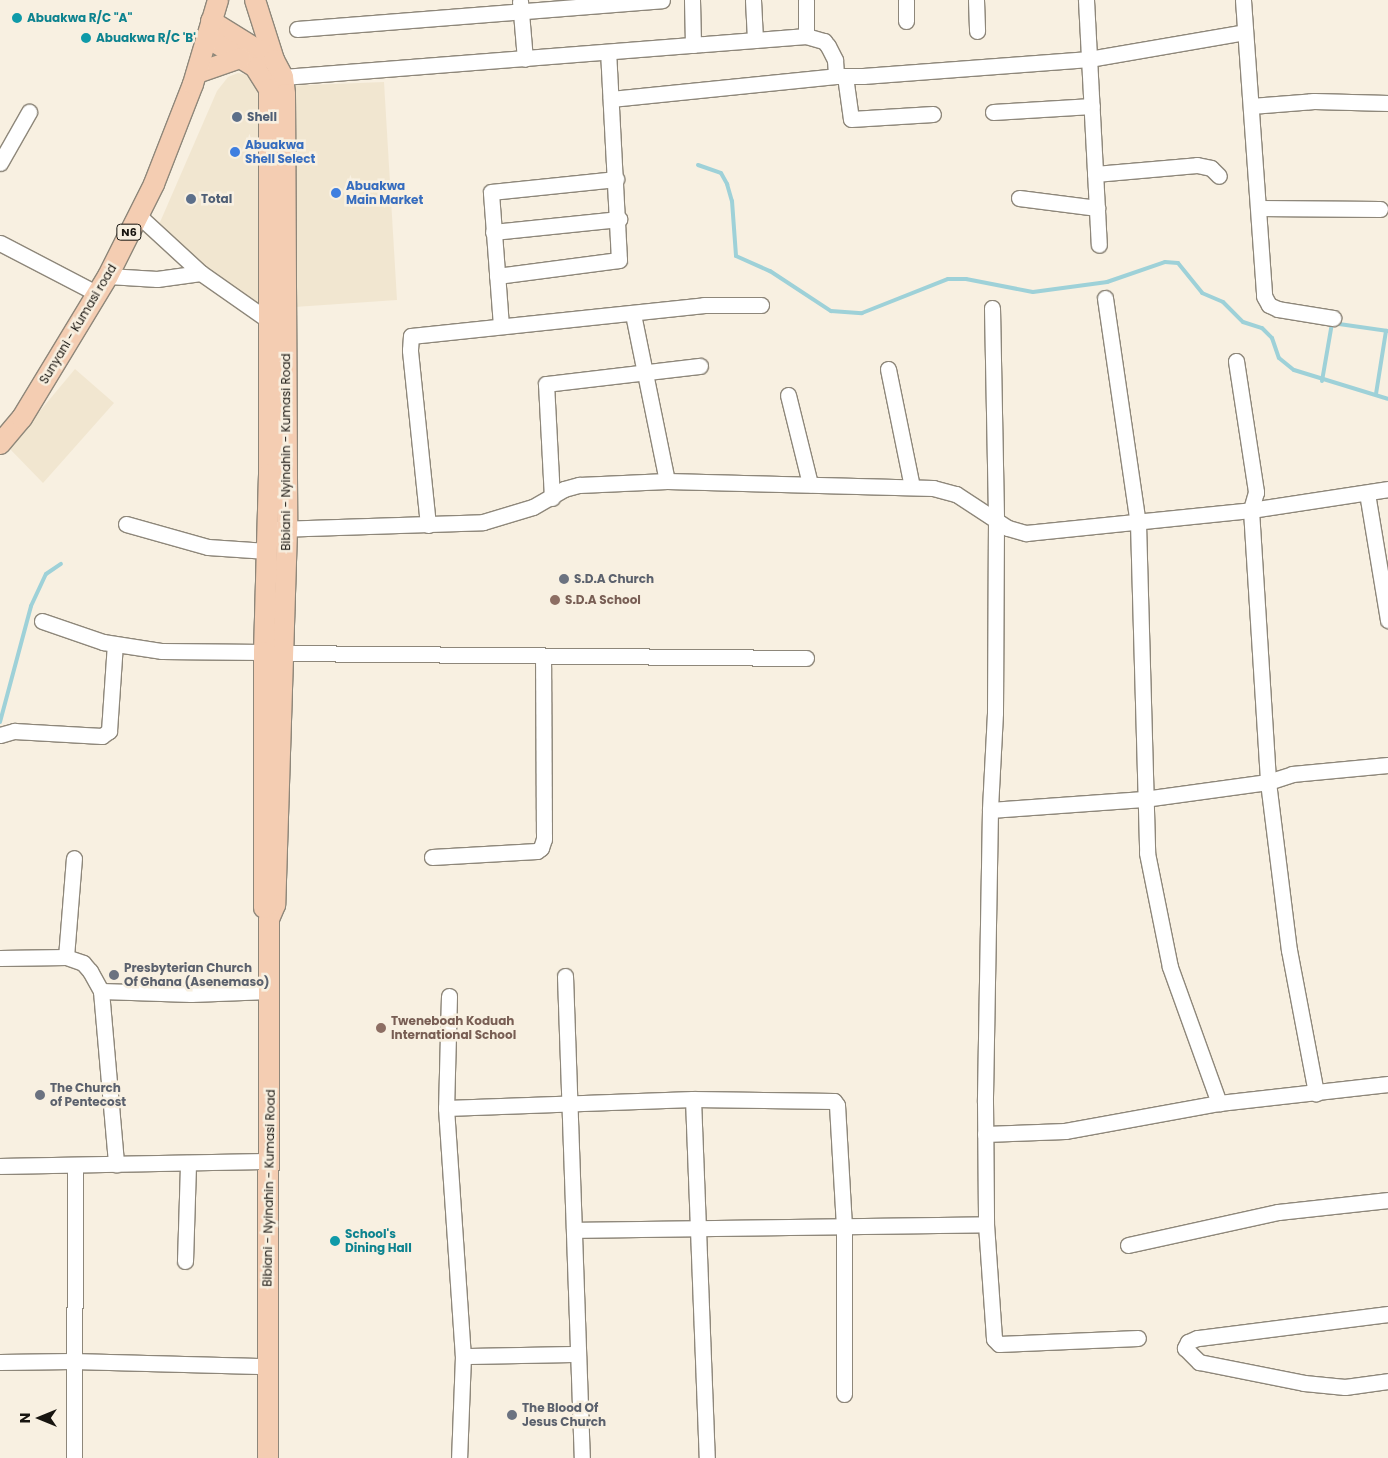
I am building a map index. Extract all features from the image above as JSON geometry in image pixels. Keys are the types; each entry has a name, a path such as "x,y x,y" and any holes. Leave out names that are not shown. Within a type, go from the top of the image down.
{"main road":[{"name":"Sunyani - Kumasi road","path":"0,444 22,418 108,276 138,215 159,172 196,73 218,0"},
{"name":"Bibiani - Nyinahin - Kumasi Road","path":"255,0 274,60 283,78 287,224 274,652 275,905 269,919 271,1161 268,1458"},
{"name":"Bibiani - Nyinahin - Kumasi Road","path":"209,29 240,58 260,72 269,89 268,320 277,529 267,551 274,652"},
{"path":"209,29 274,60"},
{"path":"196,73 240,58"}],"street":[{"path":"297,28 521,5 662,0"},
{"path":"692,0 693,45"},
{"path":"753,0 755,40"},
{"path":"806,0 806,36"},
{"path":"906,0 906,21"},
{"path":"976,0 978,31"},
{"path":"1086,0 1099,245"},
{"path":"1243,0 1260,208 1262,285 1269,305 1278,310 1333,318"},
{"path":"521,5 525,59"},
{"path":"611,99 841,76 1089,59 1245,32"},
{"path":"283,78 806,36 824,40 828,46 841,76 852,119 933,114"},
{"path":"497,276 617,262 620,258 608,53"},
{"path":"1251,106 1314,101 1388,103"},
{"path":"993,112 1092,106"},
{"path":"0,163 28,112"},
{"path":"1095,174 1197,165 1210,168 1219,176"},
{"path":"501,326 493,232 492,191 616,179"},
{"path":"1019,198 1097,208"},
{"path":"1260,208 1380,209"},
{"path":"138,215 201,273 268,320"},
{"path":"493,232 619,220"},
{"path":"0,243 96,293"},
{"path":"108,276 157,279 201,273"},
{"path":"1105,298 1138,523 1144,799 1147,853 1170,967 1219,1103"},
{"path":"428,525 409,341 418,333 633,314 704,305 761,305"},
{"path":"992,308 996,520 995,713 990,810 985,1134 986,1224 996,1343 1138,1338"},
{"path":"633,314 667,481"},
{"path":"1236,361 1256,492 1251,510 1268,782 1289,950 1316,1093"},
{"path":"552,498 545,386 700,366"},
{"path":"888,369 912,486"},
{"path":"788,395 810,484"},
{"path":"277,529 483,522 516,513 552,498 564,489 579,485 667,481 912,486 956,494 1016,533 1138,523 1251,510 1388,489"},
{"path":"1368,493 1388,620"},
{"path":"126,524 208,547 267,551"},
{"path":"42,621 69,633 115,644 195,654 274,652 543,657 806,658"},
{"path":"0,735 14,732 102,736 109,730 115,644"},
{"path":"432,857 537,852 541,848 544,840 543,657"},
{"path":"990,810 1144,799 1268,782 1292,774 1388,765"},
{"path":"66,958 74,858"},
{"path":"0,958 66,958 82,964 90,971 101,991 116,1164"},
{"path":"565,976 567,1104 574,1230 582,1458"},
{"path":"101,991 191,994 270,991"},
{"path":"448,996 446,1108 463,1356 459,1458"},
{"path":"985,1134 1065,1131 1219,1103 1388,1084"},
{"path":"693,1099 700,1228 707,1458"},
{"path":"446,1108 693,1099 834,1101 837,1105 844,1226 844,1394"},
{"path":"0,1166 271,1161"},
{"path":"184,1261 188,1163"},
{"path":"74,1458 72,1361 75,1166"},
{"path":"1128,1245 1278,1212 1388,1200"},
{"path":"574,1230 986,1224"},
{"path":"1388,1314 1197,1338 1188,1342 1185,1348 1198,1362 1304,1383 1345,1387 1388,1381"},
{"path":"463,1356 578,1354"},
{"path":"0,1362 72,1361 268,1366"}],"shaded area":[{"path":"238,73 253,76 260,85 265,321 154,236 217,91 228,77"},
{"name":"Abuakwa Main Market","path":"384,82 397,300 280,308 282,86"},
{"path":"75,369 114,403 43,483 9,448"}],"waterway":[{"path":"698,165 721,173 727,184 732,201 736,256 770,271 831,311 862,313 948,279 966,279 1033,292 1107,282 1165,262 1178,263 1202,293 1223,302 1243,322 1262,328 1272,338 1279,358 1294,370 1388,399"},
{"path":"1322,381 1332,323 1388,331"},
{"path":"1376,394 1386,331"},
{"path":"0,722 31,606 46,574 61,564"}],"place":[{"name":"Abuakwa R/C \"A\"","path":"17,18"},
{"name":"Abuakwa R/C 'B'","path":"86,38"},
{"name":"Shell","path":"237,117"},
{"name":"Abuakwa Shell Select","path":"235,152"},
{"name":"Abuakwa Main Market","path":"336,193"},
{"name":"Total","path":"191,199"},
{"name":"S.D.A Church","path":"564,579"},
{"name":"S.D.A School","path":"555,600"},
{"name":"Presbyterian Church Of Ghana (Asenemaso)","path":"114,975"},
{"name":"Tweneboah Koduah International School","path":"381,1028"},
{"name":"The Church of Pentecost","path":"40,1095"},
{"name":"School's Dining Hall","path":"335,1241"},
{"name":"The Blood Of Jesus Church","path":"512,1415"}]}
